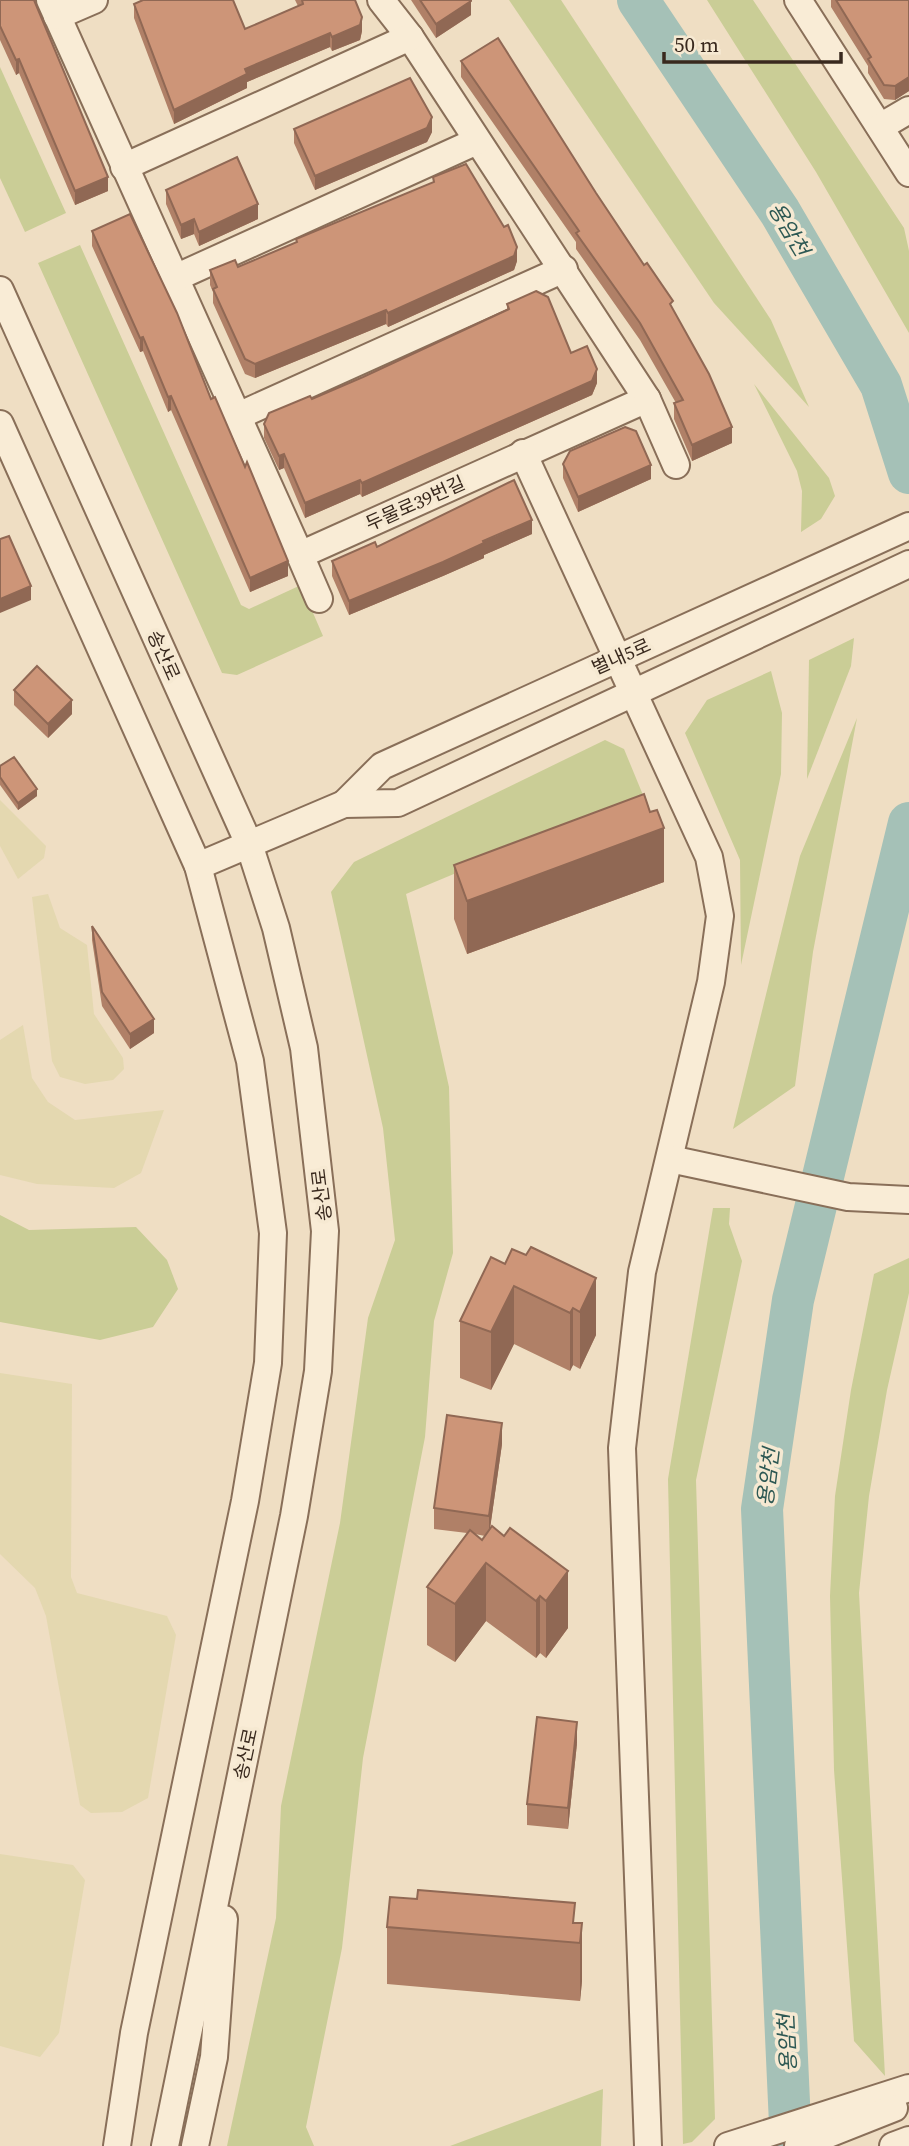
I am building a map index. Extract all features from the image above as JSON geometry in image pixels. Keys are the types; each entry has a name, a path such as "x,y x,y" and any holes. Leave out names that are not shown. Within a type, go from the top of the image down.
{"street":[{"path":"94,0 53,8 319,599"},
{"path":"381,0 410,37 647,399 676,466"},
{"path":"803,2 909,173"},
{"path":"124,167 410,37"},
{"path":"880,127 909,110"},
{"path":"175,278 477,141"},
{"path":"238,416 564,269"},
{"name":"송산로","path":"0,290 248,844 276,928 303,1048 325,1231 318,1371 295,1517 165,2146"},
{"name":"두물로39번길","path":"300,555 647,399"},
{"path":"0,424 198,866 250,1061 273,1233 268,1363 245,1501 132,2055 117,2146"},
{"path":"523,453 709,856 720,916 711,982 642,1272 622,1448 648,2146"},
{"name":"별내5로","path":"344,804 382,766 909,526"},
{"name":"별내5로","path":"198,866 344,804 398,803 909,564"},
{"path":"670,1159 848,1197 909,1200"},
{"path":"195,2146 214,2057 232,1815"},
{"path":"99,2146 132,2055"},
{"path":"728,2146 909,2088"},
{"path":"798,2146 909,2102"},
{"path":"893,2146 909,2140"}],"shaded area":[{"path":"0,800 46,846 44,858 18,879 0,846"},
{"path":"48,894 60,928 87,945 94,1014 123,1058 124,1069 113,1080 85,1084 60,1077 52,1061 32,897"},
{"path":"23,1025 32,1078 48,1102 75,1120 164,1110 141,1173 114,1188 37,1184 0,1175 0,1040"},
{"path":"0,1373 72,1384 71,1577 77,1593 167,1616 176,1635 148,1798 122,1812 91,1813 80,1805 46,1616 35,1588 0,1554"},
{"path":"0,1854 73,1865 85,1880 59,2033 40,2057 0,2046"}],"green space":[{"path":"509,0 561,0 771,320 809,407 714,303"},
{"path":"707,0 753,0 904,228 909,251 909,333 816,172"},
{"path":"0,67 66,213 25,232 0,178"},
{"path":"80,245 241,605 249,609 301,585 323,636 237,675 222,673 38,263"},
{"path":"754,384 829,478 835,496 821,519 801,532 802,491 797,471"},
{"path":"854,638 851,666 807,779 809,660"},
{"path":"771,671 782,713 781,774 741,965 740,860 685,733 707,700"},
{"path":"857,718 813,952 795,1086 733,1129 800,856"},
{"path":"605,740 624,749 643,795 406,894 449,1087 453,1253 434,1321 425,1437 363,1758 342,1948 306,2127 314,2146 227,2146 276,1918 281,1806 340,1523 368,1318 395,1240 383,1128 331,892 354,862"},
{"path":"713,1208 730,1208 729,1224 742,1261 696,1480 715,2119 692,2142 683,2144 668,1479"},
{"path":"0,1215 29,1230 136,1227 167,1260 178,1289 153,1327 100,1340 0,1322"},
{"path":"909,1258 909,1293 887,1390 869,1496 859,1593 885,2076 854,2041 834,1770 830,1596 835,1496 851,1390 874,1274"},
{"path":"603,2089 601,2146 450,2146"}],"building":[{"path":"0,0 34,0 108,177 75,191 19,59 16,60 0,26"},
{"path":"143,0 233,0 245,29 303,4 302,0 355,0 362,17 360,25 332,37 330,33 245,69 247,74 174,110 134,4"},
{"path":"420,0 471,0 471,1 436,24"},
{"path":"836,0 909,0 909,77 895,86 884,85 868,59 871,57"},
{"path":"498,38 596,193 644,265 647,263 673,301 670,304 709,374 732,427 692,445 674,403 683,400 640,323 461,61"},
{"path":"410,78 432,117 427,128 315,176 294,129"},
{"path":"237,157 258,204 199,232 194,219 181,225 166,190"},
{"path":"466,164 504,227 508,225 517,247 514,256 388,313 386,310 255,364 245,359 213,289 217,287 210,270 235,260 238,267 297,242 296,239 434,182 433,177"},
{"path":"130,214 177,313 211,399 215,397 245,467 247,462 288,561 250,578 171,396 168,397 143,337 140,338 92,231"},
{"path":"536,291 548,297 571,353 587,346 597,369 592,381 362,483 360,480 305,503 284,454 279,456 264,424 269,413 310,396 312,399 363,377 509,309 507,304"},
{"path":"625,427 636,431 651,465 578,497 563,464 570,451"},
{"path":"514,480 532,520 443,562 349,601 332,561 375,542 377,547"},
{"path":"9,536 31,586 0,599 0,539"},
{"path":"37,666 72,700 48,724 14,690"},
{"path":"14,757 37,789 18,803 0,777 0,766"},
{"path":"644,794 650,812 657,810 664,828 467,901 454,865"},
{"path":"92,926 154,1019 130,1034 102,992"},
{"path":"531,1247 596,1278 580,1312 573,1308 570,1313 514,1286 491,1332 460,1321 491,1257 505,1264 512,1249 526,1255"},
{"path":"447,1415 502,1423 489,1516 434,1508"},
{"path":"492,1526 504,1536 510,1528 568,1571 546,1601 540,1596 536,1601 486,1563 455,1604 427,1587 470,1530 482,1540"},
{"path":"537,1717 577,1722 568,1808 527,1804"},
{"path":"418,1890 575,1903 573,1923 582,1923 580,1943 387,1927 390,1897 417,1899"}],"waterway":[{"name":"용암천","path":"638,0 780,212 881,385 909,473"},
{"name":"용암천","path":"791,2146 762,1509 793,1300 909,823"}]}
